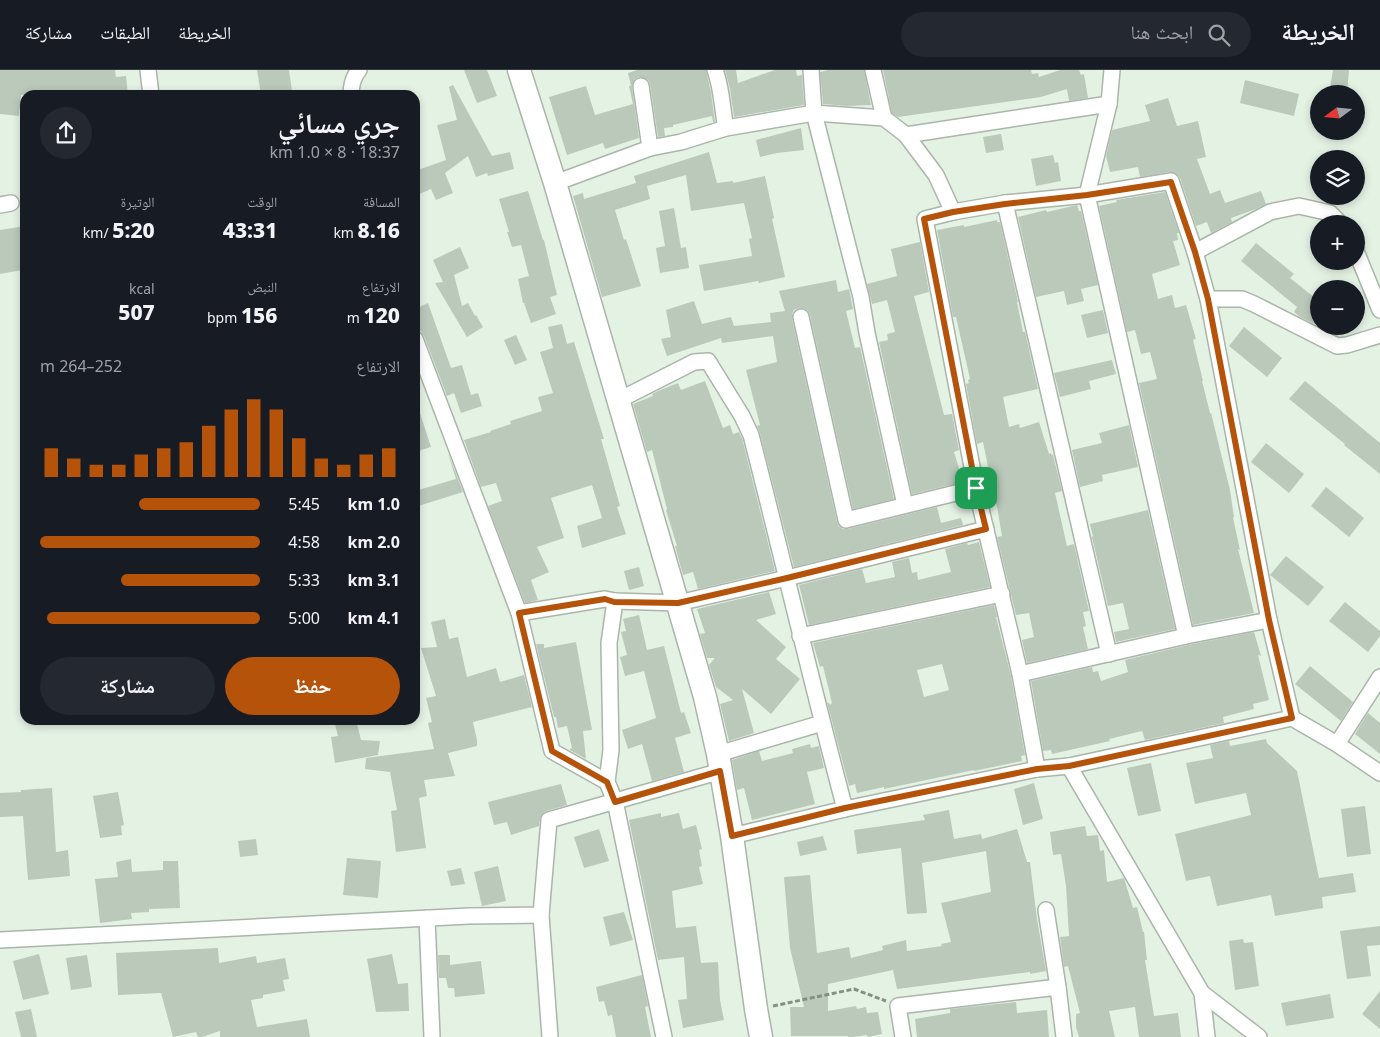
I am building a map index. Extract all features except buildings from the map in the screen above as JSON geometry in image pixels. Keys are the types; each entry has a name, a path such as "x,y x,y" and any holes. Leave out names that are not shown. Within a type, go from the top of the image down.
{"main road":[{"path":"519,70 555,183 705,697 732,836 760,1037"}],"street":[{"path":"148,70 150,90"},
{"path":"351,90 356,74 360,70"},
{"path":"716,70 726,128"},
{"path":"811,70 814,113 861,297 867,333 905,505"},
{"path":"873,70 884,118"},
{"path":"1112,70 1109,104 1087,195 1186,636"},
{"path":"641,86 650,148"},
{"path":"906,135 1109,104"},
{"path":"555,183 650,148 681,142 726,128 814,113 884,118 906,135 936,175 953,212"},
{"path":"1037,769 1020,674 976,488 924,219 953,212 1171,182 1195,252 1208,299 1269,620 1292,718"},
{"path":"1005,204 1109,654"},
{"path":"1195,252 1270,212 1299,206 1332,215"},
{"path":"1364,270 1380,310"},
{"path":"1208,299 1242,299 1337,346 1347,345 1380,335"},
{"path":"801,317 846,520 976,488"},
{"path":"420,352 519,613 552,751 607,782"},
{"path":"618,400 694,362 708,361 742,416 751,435 800,636 845,808"},
{"path":"519,613 605,599 614,602 678,603 986,529"},
{"path":"800,636 1002,594"},
{"path":"614,602 609,643 611,750 607,782 615,802 664,1037"},
{"path":"1020,674 1186,636 1269,620"},
{"path":"1337,744 1380,677"},
{"path":"732,836 845,808 1037,769 1069,766 1292,718 1337,744 1380,773"},
{"path":"550,1037 541,915 548,820 615,802 822,723"},
{"path":"1069,766 1202,993 1259,1037"},
{"path":"1046,910 1064,1037"},
{"path":"0,940 469,916 541,915"},
{"path":"427,918 432,1037"},
{"path":"903,1037 898,1006 1058,987"},
{"path":"1202,993 1207,1037"}],"path":[{"path":"756,1009 854,990 898,1006"}],"route":[{"path":"1171,182 1195,252 1208,299 1269,620 1292,718 1069,766 1037,769 845,808 732,836 720,771 615,802 607,782 552,751 519,613 605,599 614,602 678,603 986,529 976,488 924,219 953,212 1005,204 1087,195 1171,182"}]}
